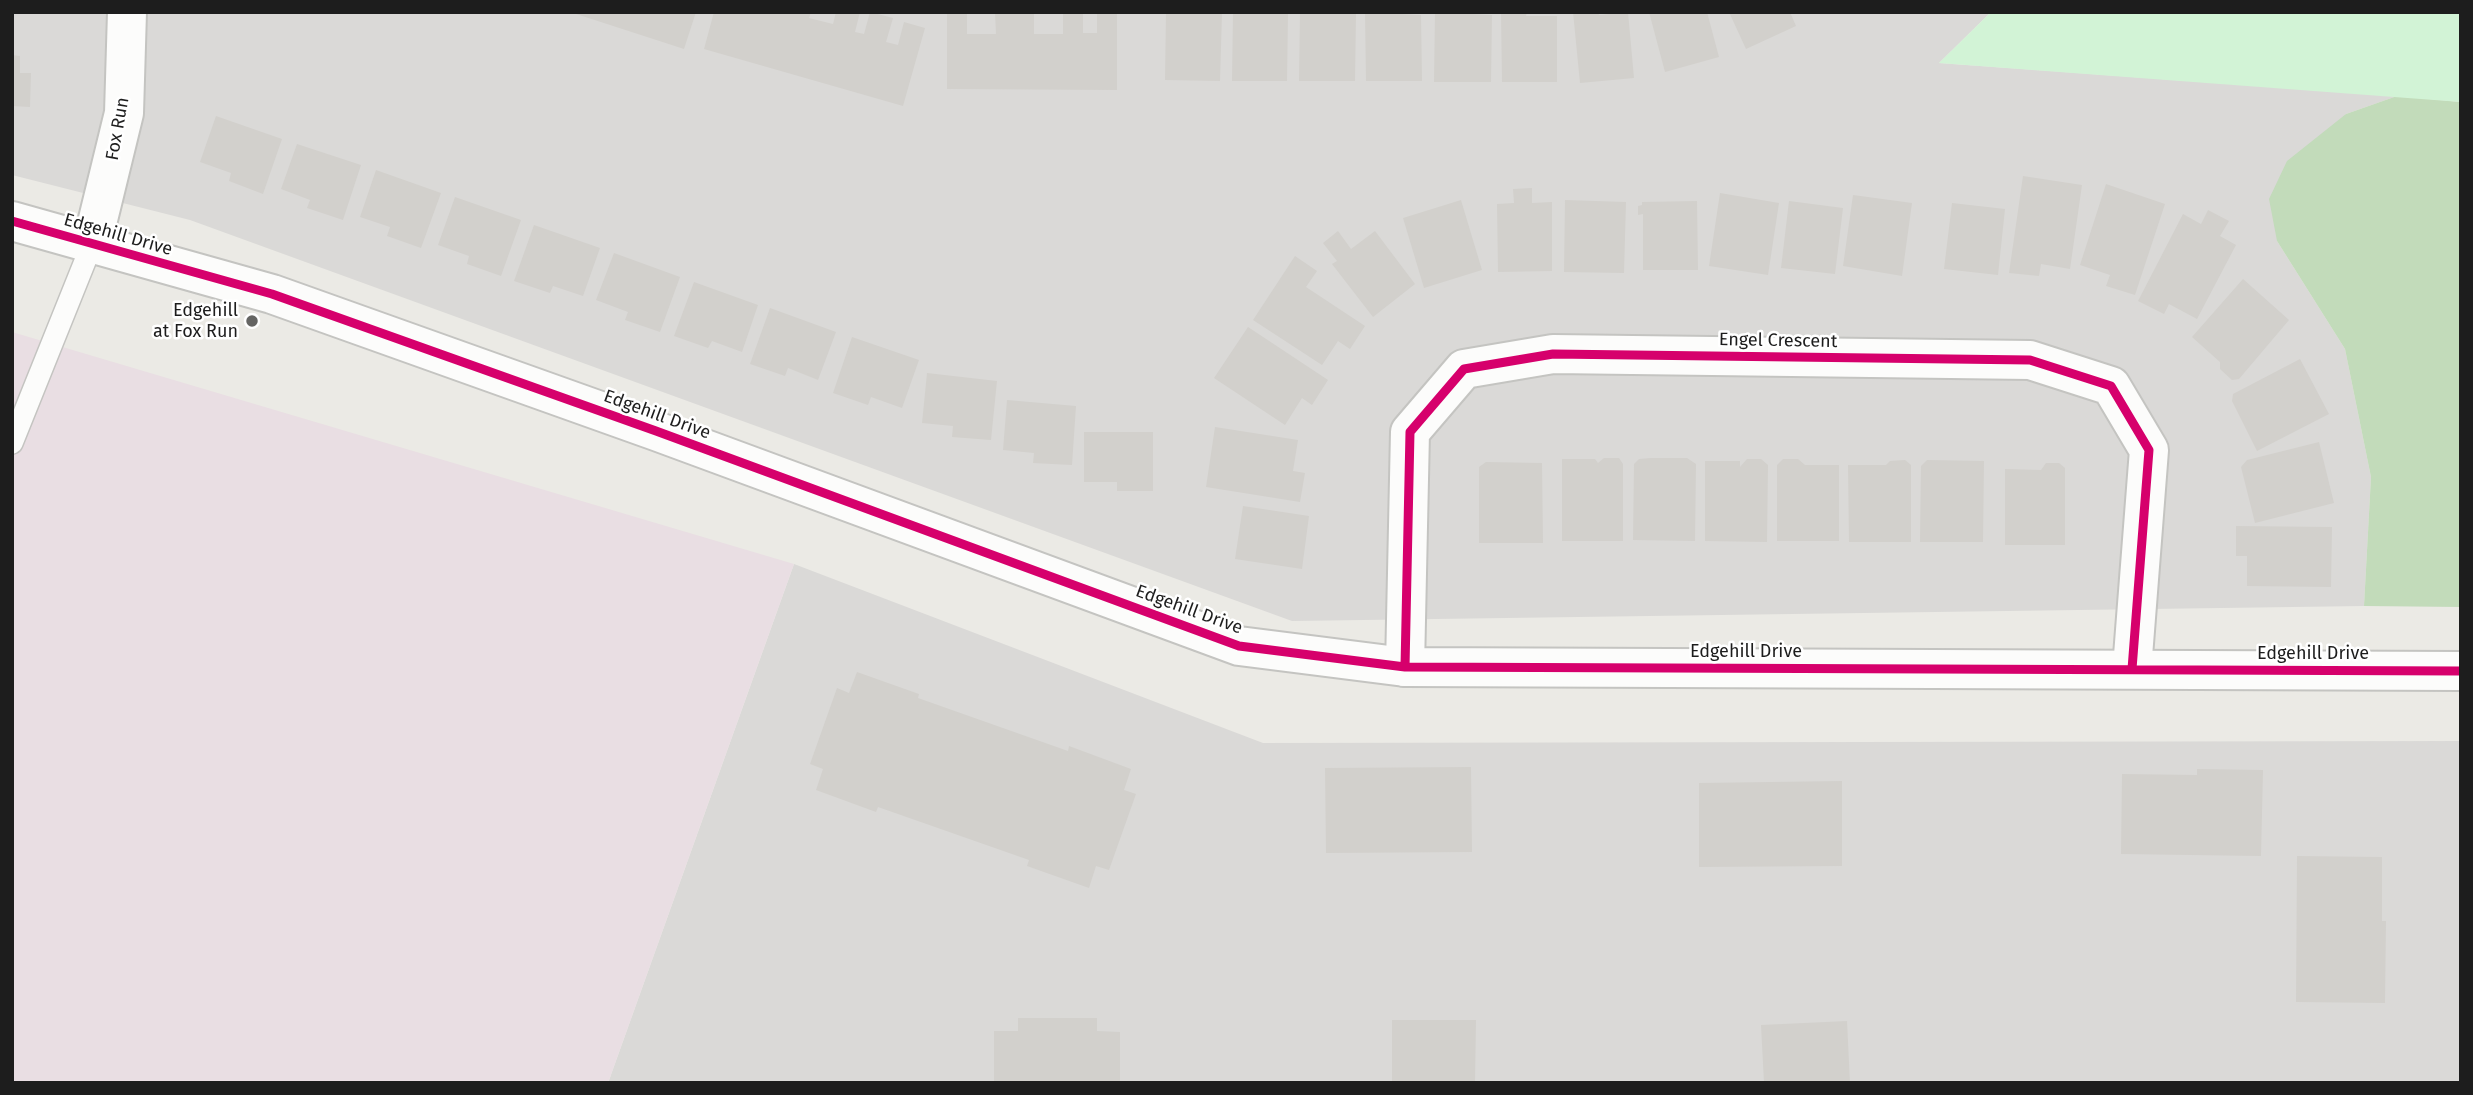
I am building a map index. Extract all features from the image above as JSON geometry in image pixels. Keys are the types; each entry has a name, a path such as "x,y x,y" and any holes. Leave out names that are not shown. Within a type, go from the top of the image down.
{"street":[{"name":"Fox Run","path":"92,244 124,113 127,12"},
{"name":"Edgehill Drive","path":"12,221 272,294 643,426 1239,646 1405,667 2461,671"},
{"name":"Engel Crescent","path":"1405,667 1410,432 1464,369 1553,354 2030,360 2111,386 2149,450 2132,669"}],"lane":[{"path":"12,443 92,244"}],"shaded area":[{"path":"12,12 1991,12 1939,63 2397,96 2346,114 2277,241 2345,349 2371,477 2364,606 1292,621 190,220 12,175"},
{"path":"12,332 794,564 608,1083 12,1083"},
{"path":"794,564 1263,743 2461,741 2461,1083 608,1083"}],"green space":[{"path":"1991,12 2461,12 2461,102 1939,63"},
{"path":"2397,96 2461,102 2461,607 2364,606 2371,477 2345,349 2277,241 2269,199 2287,161 2346,114"}],"building":[{"path":"570,12 696,12 684,49"},
{"path":"714,12 811,12 809,18 833,24 836,12 860,12 855,32 864,34 870,12 893,18 886,42 898,45 904,22 925,28 903,106 704,49"},
{"path":"947,12 967,12 967,34 996,34 995,12 1034,12 1034,34 1063,34 1063,12 1083,12 1083,33 1097,33 1097,12 1117,12 1117,90 947,89"},
{"path":"1166,12 1222,13 1220,81 1165,80"},
{"path":"1233,12 1288,14 1287,81 1232,81"},
{"path":"1300,12 1356,14 1355,81 1299,81"},
{"path":"1365,12 1421,15 1422,81 1366,81"},
{"path":"1435,12 1492,15 1491,82 1434,82"},
{"path":"1501,12 1527,12 1526,16 1557,16 1557,82 1502,82"},
{"path":"1573,12 1598,12 1599,15 1628,12 1634,78 1580,83"},
{"path":"1649,12 1707,12 1719,57 1665,72"},
{"path":"1729,12 1790,12 1796,26 1746,49"},
{"path":"12,55 20,56 20,73 31,73 30,107 12,106"},
{"path":"216,116 282,139 263,194 229,181 231,173 200,162"},
{"path":"297,144 361,165 343,220 307,208 310,200 281,189"},
{"path":"376,170 441,193 421,248 387,236 390,227 360,217"},
{"path":"2023,176 2082,185 2070,269 2041,264 2039,276 2009,273"},
{"path":"2106,184 2165,204 2135,295 2106,286 2110,275 2080,265"},
{"path":"1532,188 1532,203 1552,202 1552,271 1498,272 1497,204 1514,203 1513,189"},
{"path":"1720,193 1779,203 1768,275 1709,266"},
{"path":"1853,195 1912,203 1902,276 1843,266"},
{"path":"455,197 521,220 501,276 467,264 469,256 438,245"},
{"path":"1461,200 1482,270 1424,288 1403,218"},
{"path":"1565,200 1626,202 1624,273 1564,272"},
{"path":"1697,201 1698,270 1643,270 1643,214 1638,215 1638,206 1642,205 1642,202"},
{"path":"1789,201 1843,208 1835,274 1781,268"},
{"path":"1952,203 2005,209 1998,275 1944,269"},
{"path":"2208,210 2229,221 2220,236 2236,245 2197,319 2169,304 2164,314 2138,301 2183,214 2201,224"},
{"path":"534,225 600,248 583,296 553,286 550,293 514,281"},
{"path":"1338,231 1351,249 1375,231 1415,284 1373,317 1332,264 1337,261 1323,243"},
{"path":"614,253 680,277 660,332 625,320 628,312 596,300"},
{"path":"1295,256 1317,271 1306,287 1365,326 1350,349 1338,341 1322,365 1253,320"},
{"path":"2243,279 2289,320 2239,379 2232,380 2220,369 2220,362 2192,337"},
{"path":"694,282 758,305 742,352 712,341 708,348 674,336"},
{"path":"770,308 836,332 818,380 788,368 785,376 750,364"},
{"path":"1248,327 1328,380 1312,405 1302,398 1285,425 1214,378"},
{"path":"852,337 919,360 902,408 871,397 868,405 833,393"},
{"path":"2300,359 2329,414 2257,451 2232,401 2233,394"},
{"path":"927,373 997,381 991,440 952,437 953,426 922,423"},
{"path":"1007,400 1076,406 1072,465 1033,463 1034,453 1003,450"},
{"path":"1215,427 1298,440 1293,471 1305,473 1300,502 1206,487"},
{"path":"1084,432 1153,432 1153,491 1117,491 1117,482 1084,482"},
{"path":"2319,442 2334,503 2255,523 2241,467 2247,460"},
{"path":"1604,458 1619,458 1623,464 1623,541 1562,541 1562,459 1595,459 1598,463"},
{"path":"1687,458 1696,464 1695,541 1633,540 1634,464 1639,459"},
{"path":"1747,459 1761,459 1768,465 1767,542 1705,541 1705,461 1740,461 1740,467"},
{"path":"1783,459 1798,459 1805,465 1839,465 1839,541 1777,541 1777,465"},
{"path":"1905,460 1911,465 1911,542 1849,542 1848,465 1886,465 1890,461"},
{"path":"1927,460 1984,461 1983,542 1920,542 1921,466"},
{"path":"1486,462 1542,463 1543,543 1479,543 1479,467"},
{"path":"2046,463 2059,463 2065,468 2065,545 2005,545 2005,469 2041,470"},
{"path":"1243,506 1309,516 1302,569 1235,559"},
{"path":"2236,526 2332,527 2331,587 2247,586 2247,556 2236,556"},
{"path":"857,672 919,694 918,698 1068,751 1069,746 1131,769 1124,790 1136,794 1109,870 1096,866 1089,888 1027,866 1029,860 878,807 876,812 816,790 823,769 810,764 837,688 849,693"},
{"path":"1471,767 1472,852 1326,853 1325,768"},
{"path":"2197,769 2263,770 2261,856 2121,854 2122,774 2197,775"},
{"path":"1842,781 1842,866 1699,867 1699,783"},
{"path":"2297,856 2382,857 2382,921 2386,921 2385,1003 2296,1002"},
{"path":"1018,1018 1097,1018 1097,1031 1120,1032 1120,1083 994,1083 994,1031 1018,1031"},
{"path":"1392,1020 1476,1020 1475,1083 1392,1083"},
{"path":"1847,1021 1850,1083 1764,1083 1761,1025"}],"cycle path":[{"path":"12,221 272,294 656,431 1239,646 1405,667 2461,671"},
{"path":"1405,667 1410,432 1464,369 1553,354 2030,360 2111,386 2149,450 2132,669"}],"place":[{"name":"Edgehill at Fox Run","path":"252,321"}]}
